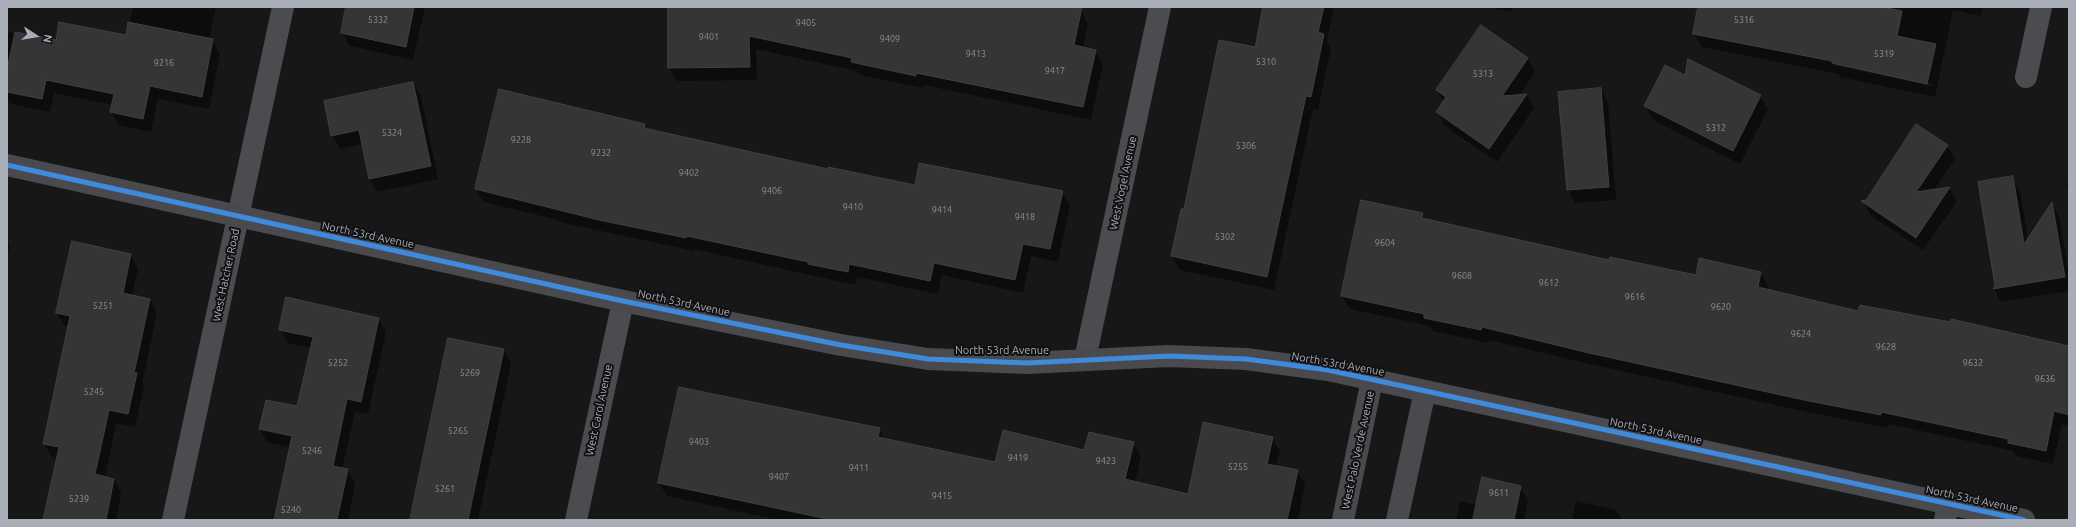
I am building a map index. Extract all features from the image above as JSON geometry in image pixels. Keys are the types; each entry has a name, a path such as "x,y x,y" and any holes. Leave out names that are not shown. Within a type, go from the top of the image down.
{"street":[{"name":"West Hatcher Road","path":"173,520 283,7"},
{"name":"West Vogel Avenue","path":"1085,359 1160,7"},
{"path":"2026,77 2041,7"},
{"name":"North 53rd Avenue","path":"7,165 623,301 841,345 928,359 1027,362 1169,356 1246,359 1328,370 1425,391 1947,512 2024,520"},
{"name":"West Carol Avenue","path":"576,520 623,301"},
{"name":"West Palo Verde Avenue","path":"1343,520 1372,380"},
{"path":"1397,520 1425,391"}],"building":[{"path":"346,7 414,7 406,47 341,33"},
{"path":"668,7 1082,7 1074,45 1096,50 1083,107 916,73 916,76 851,62 852,58 749,36 750,67 668,68"},
{"path":"1263,7 1324,7 1318,32 1324,34 1311,97 1306,96 1267,277 1171,256 1181,209 1184,209 1219,40 1255,47"},
{"path":"1698,7 1882,7 1902,11 1897,36 1936,44 1927,84 1832,63 1832,61 1693,34"},
{"path":"59,22 126,35 128,22 213,39 202,97 150,86 143,119 110,112 114,94 46,80 42,99 7,92 7,70 15,32 56,40"},
{"path":"1481,25 1528,58 1502,96 1527,94 1489,149 1436,112 1446,97 1436,90"},
{"path":"1688,59 1761,95 1733,151 1644,106 1665,65 1685,75"},
{"path":"413,82 431,166 369,179 359,130 331,136 324,101"},
{"path":"1601,88 1609,187 1567,190 1558,92"},
{"path":"499,89 645,124 644,128 828,169 828,167 915,185 919,163 1063,191 1050,249 1023,244 1015,280 934,263 930,281 849,264 848,272 808,264 808,262 687,236 686,238 599,220 475,189"},
{"path":"1916,124 1948,145 1916,192 1950,187 1916,238 1861,201 1866,200"},
{"path":"2013,176 2024,244 2052,202 2065,277 1993,289 1995,286 1978,182"},
{"path":"1361,200 1423,213 1422,218 1609,260 1610,257 1696,275 1699,258 1761,272 1758,287 1858,311 1860,305 1950,322 1951,319 2069,346 2069,415 2054,411 2046,451 2008,443 2008,439 1881,412 1881,415 1804,400 1589,353 1482,327 1481,330 1424,318 1424,314 1341,296"},
{"path":"72,241 131,254 123,293 150,299 134,373 137,373 128,414 109,410 95,474 114,479 106,520 43,520 59,447 43,444 70,316 56,313"},
{"path":"286,297 379,318 361,402 347,399 333,466 348,469 337,520 274,520 292,436 259,429 266,400 297,406 313,337 279,330"},
{"path":"448,338 504,349 468,520 410,520"},
{"path":"679,387 880,428 878,437 995,462 1003,430 1084,450 1089,432 1134,442 1125,479 1188,494 1203,422 1273,437 1267,464 1298,470 1287,520 832,520 658,483"},
{"path":"1482,477 1521,486 1514,520 1473,520"}],"cycle path":[{"path":"7,165 623,301 841,345 928,359 1027,363 1169,356 1246,359 1328,370 2024,520"}]}
